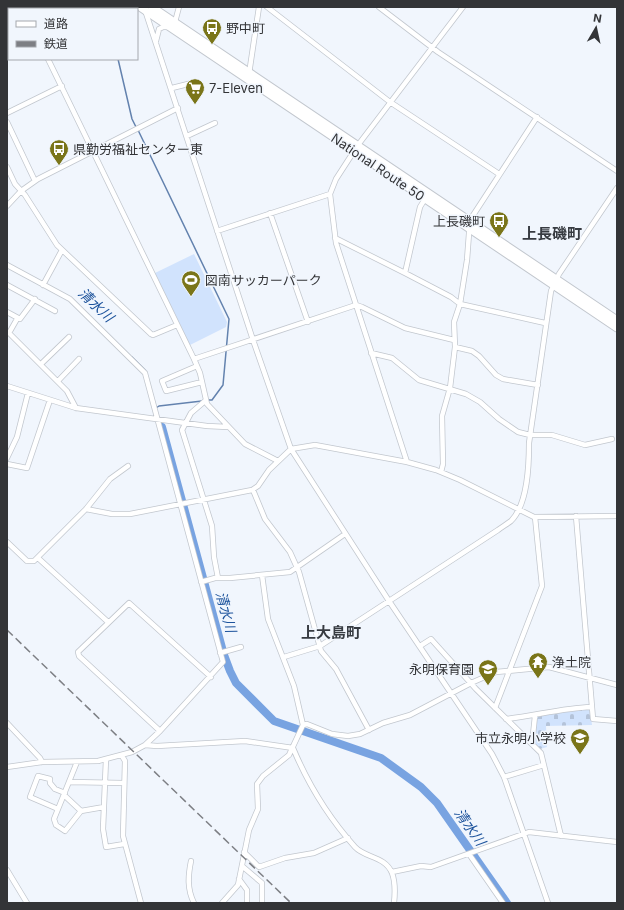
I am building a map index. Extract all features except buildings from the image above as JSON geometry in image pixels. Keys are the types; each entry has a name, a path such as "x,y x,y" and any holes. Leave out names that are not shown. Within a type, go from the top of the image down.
{"highway":[{"name":"National Route 50","path":"146,8 356,148 470,220 617,328"},
{"name":"National Route 50","path":"356,148 425,199 469,228 617,320"}],"street":[{"path":"156,41 157,32 160,28 173,25 179,7"},
{"path":"249,76 259,7"},
{"path":"267,7 390,102 499,174"},
{"path":"379,7 432,47 617,171"},
{"path":"407,462 334,238 330,194 336,179 356,148 463,7"},
{"path":"146,8 253,340 291,449 389,601 492,754 504,776 548,903"},
{"path":"49,60 194,359 202,382 205,401 228,428 246,444 278,461"},
{"path":"172,88 192,82"},
{"path":"7,113 62,86"},
{"path":"7,206 21,191 35,180 178,108"},
{"path":"441,472 443,464 442,416 450,388 455,347 454,322 460,304 470,220 537,117"},
{"path":"7,122 35,180"},
{"path":"187,136 215,123"},
{"path":"7,167 21,191 62,250 150,334 154,335 177,325"},
{"path":"284,658 320,646 511,521 518,509 525,488 529,467 530,435 538,385 545,324 555,282 617,188"},
{"path":"218,231 330,194"},
{"path":"405,273 420,208 425,199"},
{"path":"270,213 308,322"},
{"path":"334,238 405,273 460,304 545,324"},
{"path":"43,284 62,250"},
{"path":"7,265 72,301 143,370 159,420 203,581 222,652 223,664 145,745 122,756 77,762 42,762 7,767"},
{"path":"7,284 55,311"},
{"path":"35,299 22,317 17,319 9,333 58,381 71,396 76,409"},
{"path":"194,359 356,305 362,306 405,328 454,340"},
{"path":"7,312 17,319"},
{"path":"41,364 69,337"},
{"path":"455,347 472,351 479,356 496,375 503,379 538,385"},
{"path":"371,353 392,358 419,380 466,394 480,402 499,419 518,432 530,435 552,435 585,445 612,439"},
{"path":"58,381 79,359"},
{"path":"197,366 162,382 166,391 202,382"},
{"path":"7,386 76,409 228,428"},
{"path":"7,458 17,437 28,393"},
{"path":"7,464 27,468 50,400"},
{"path":"205,401 194,409 185,423 182,433 214,532 214,557 218,578"},
{"path":"86,509 112,514 125,514 253,490 278,461 291,449 315,445 407,462 441,472 535,517 617,516"},
{"path":"7,542 27,561 31,562 38,558 86,509 110,479 128,466"},
{"path":"253,490 265,519 290,552 323,654 336,669 369,730"},
{"path":"576,516 588,677 593,719 617,721"},
{"path":"494,708 542,586 535,517"},
{"path":"203,581 218,578 290,572 345,534"},
{"path":"38,558 108,622"},
{"path":"222,903 238,885 249,830 258,810 257,784 263,776 289,755 303,725 296,694 284,658 267,616 262,575"},
{"path":"160,731 79,656 78,652 128,603 211,677"},
{"path":"420,646 431,639 494,708 541,753 561,836"},
{"path":"222,652 241,647"},
{"path":"303,725 307,724 327,733 340,736 356,735 382,723 410,715 471,683 496,672 510,670 549,667 617,685"},
{"path":"506,719 591,707"},
{"path":"532,744 535,716"},
{"path":"7,723 42,762"},
{"path":"145,745 157,746 245,741 293,748"},
{"path":"293,748 308,780 326,810 348,838 356,848 382,860 392,872 395,895 394,903"},
{"path":"122,756 125,761 123,783 124,844 141,903"},
{"path":"106,759 103,783 104,807 102,829 106,847 124,844"},
{"path":"77,762 54,819 56,826 64,832 81,811 104,807"},
{"path":"504,776 544,765"},
{"path":"58,809 30,796 38,776 50,779 50,783 55,789 64,794 81,811"},
{"path":"70,782 123,783"},
{"path":"392,872 421,866 431,867 524,833 617,842"},
{"path":"244,852 259,868 285,858 314,852 348,838"},
{"path":"469,854 503,903"},
{"path":"191,861 188,876 189,888 194,903"},
{"path":"242,866 262,883 262,903"},
{"path":"7,870 26,903"},
{"path":"239,879 247,890 247,903"}],"green space":[{"name":"図南サッカーパーク","path":"194,254 227,322 226,327 190,345 155,273"},
{"path":"576,709 590,709 592,725 546,726 547,747 540,749 534,743 537,717"}],"waterway":[{"path":"118,60 132,119 136,127"},
{"path":"138,130 229,319 223,385 212,400 208,400"},
{"name":"清水川","path":"132,357 145,370"},
{"path":"156,408 159,406 202,401"},
{"name":"清水川","path":"162,427 224,655 236,683 274,721 381,758 421,787 437,803 507,903"}],"railway":[{"path":"7,630 291,903"}],"place":[{"name":"野中町","path":"212,45"},
{"name":"7-Eleven","path":"195,105"},
{"name":"県勤労福祉センター東","path":"59,166"},
{"name":"上長磯町","path":"499,238"},
{"name":"図南サッカーパーク","path":"191,297"},
{"name":"浄土院","path":"538,679"},
{"name":"永明保育園","path":"488,686"},
{"name":"市立永明小学校","path":"580,755"}],"district":[{"name":"上長磯町","path":"552,234"},
{"name":"上大島町","path":"331,633"}]}
